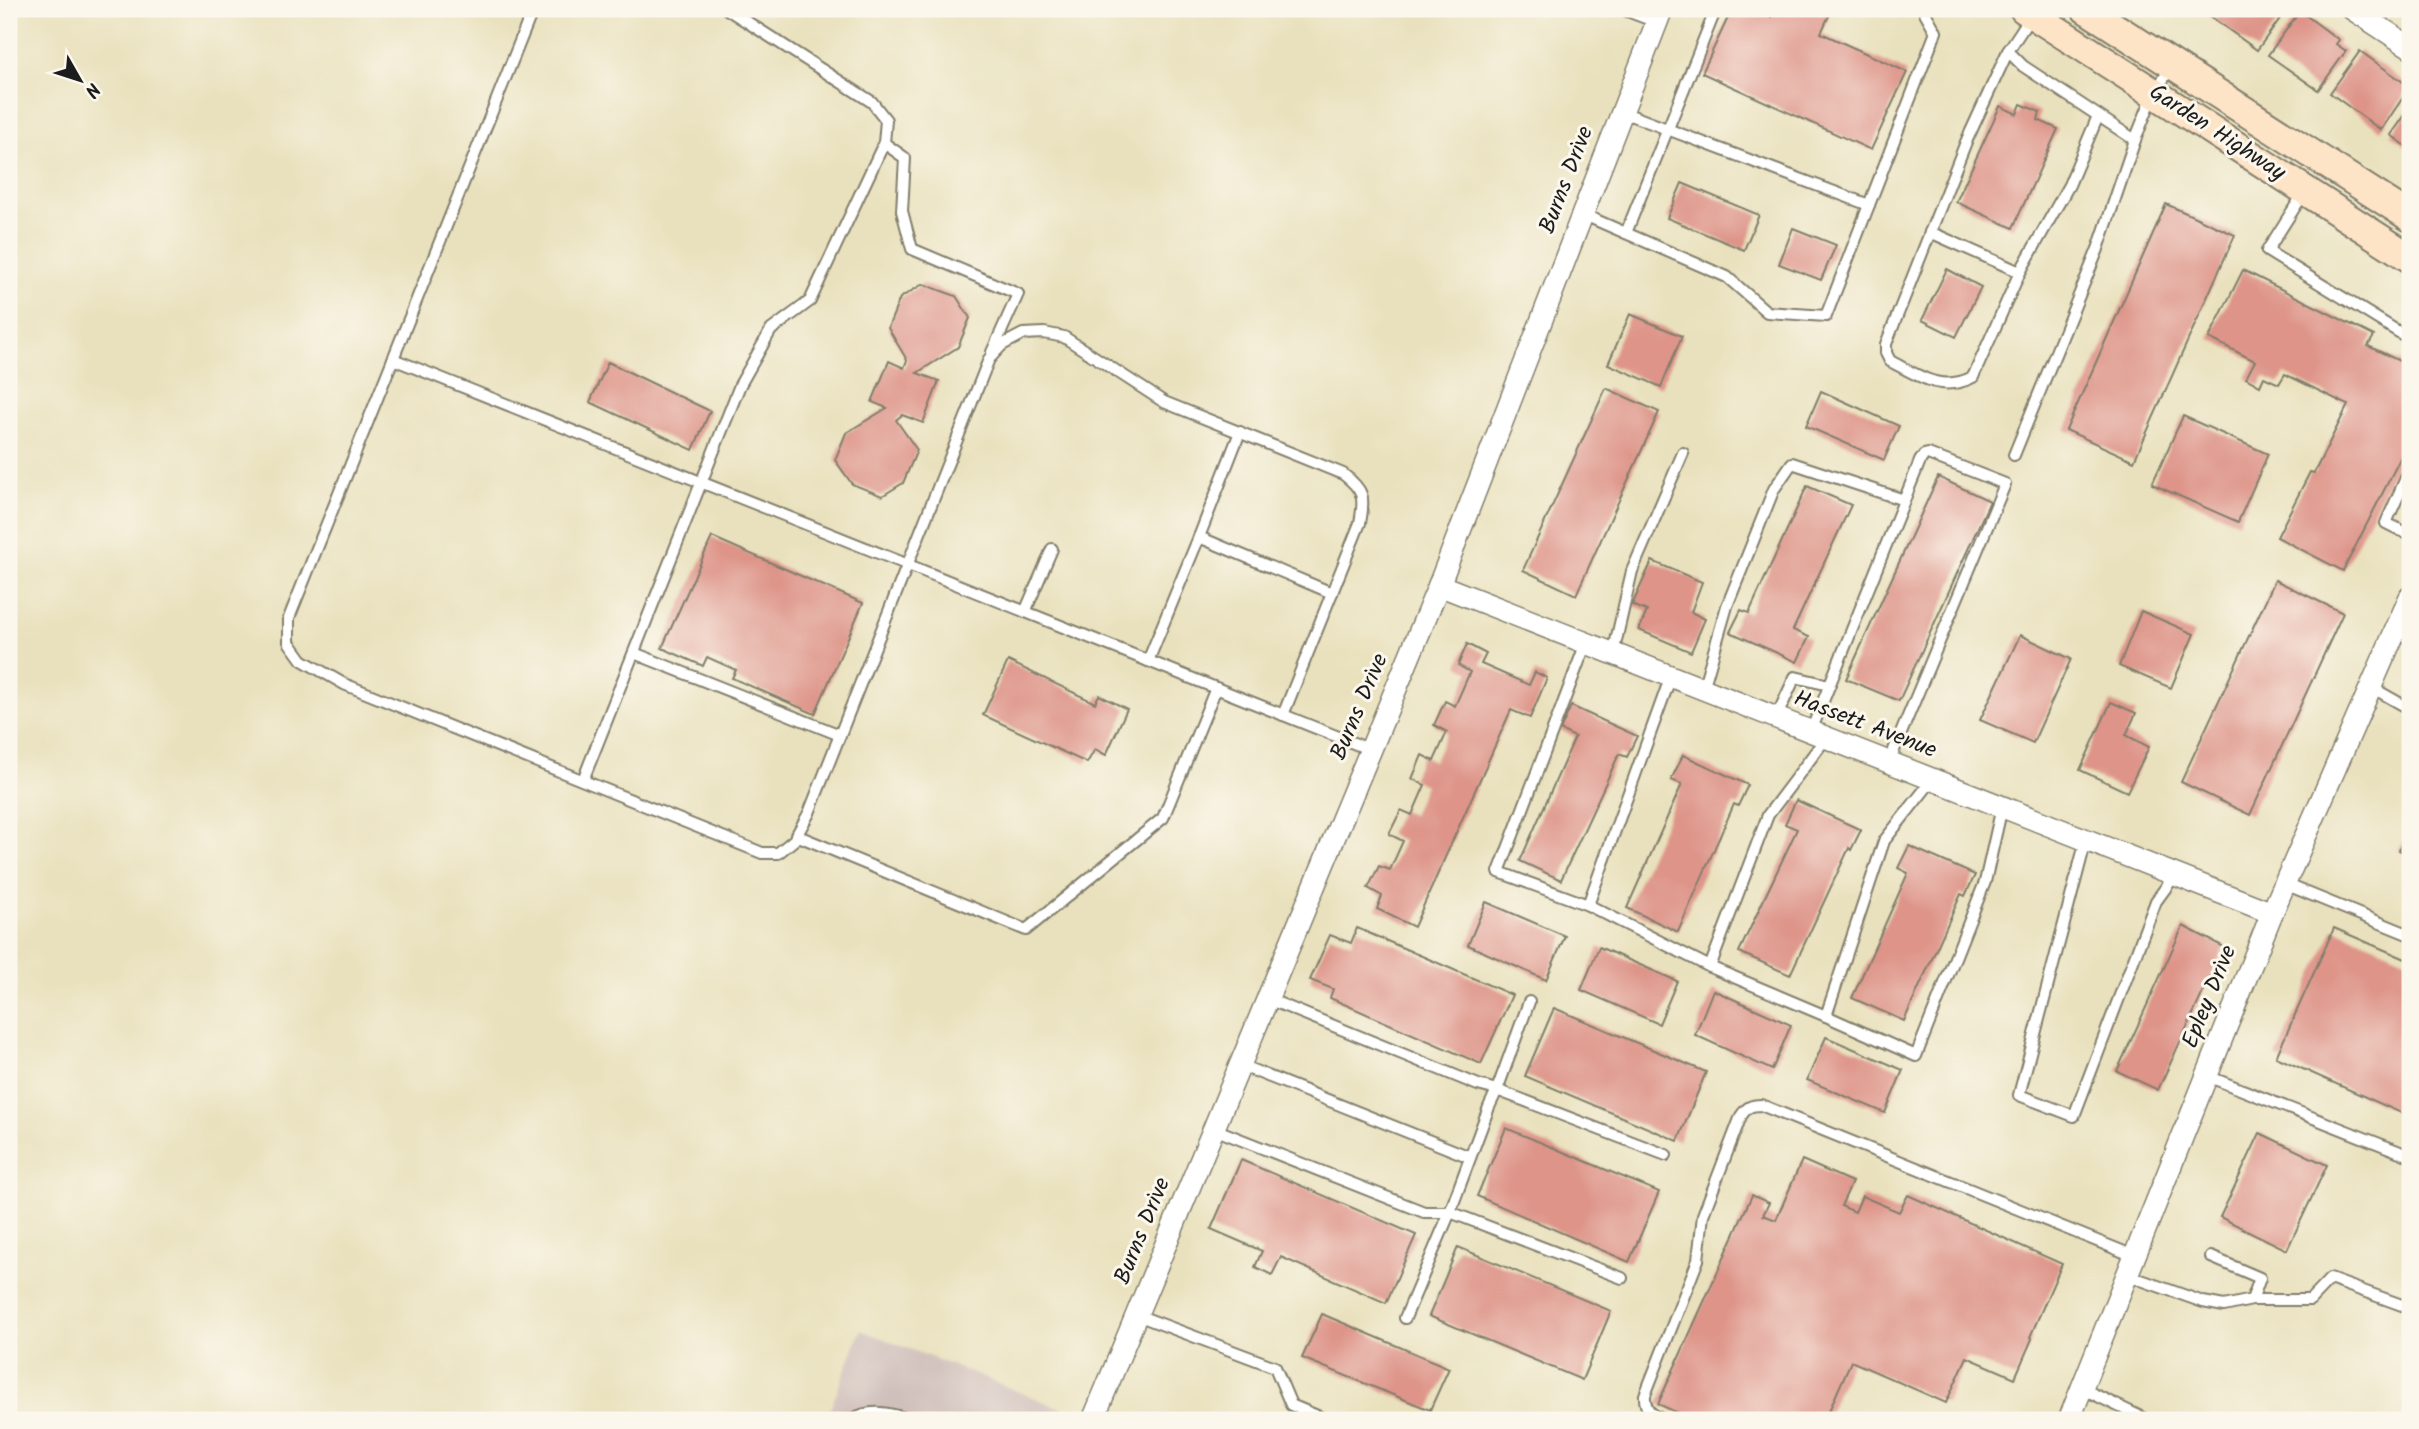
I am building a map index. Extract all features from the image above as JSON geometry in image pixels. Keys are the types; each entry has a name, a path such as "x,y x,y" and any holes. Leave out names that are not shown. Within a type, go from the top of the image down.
{"main road":[{"name":"Garden Highway","path":"2086,9 2410,217"},
{"name":"Garden Highway","path":"2028,11 2410,258"}],"street":[{"path":"2352,9 2410,47"},
{"name":"Burns Drive","path":"1093,1420 1439,585 1659,15"},
{"name":"Hassett Avenue","path":"1439,585 2272,913"},
{"name":"Epley Drive","path":"2069,1420 2272,913 2410,597"}],"lane":[{"path":"533,9 289,618 289,642 302,660 344,684 762,853 778,853 796,835 809,813 989,359 1018,294 912,249 902,211 905,158 884,143"},
{"path":"583,780 740,385 771,330 810,301 884,143 886,120 872,102 727,9"},
{"path":"1622,9 1659,15"},
{"path":"1626,233 1716,9"},
{"path":"1582,214 1727,277 1767,312 1826,316 1936,32 1923,9"},
{"path":"2028,11 1966,142 1930,232 1886,344 1890,361 1945,385 1959,384 1973,377 2020,272 2070,185 2098,116"},
{"path":"2008,51 2024,66 2135,140"},
{"path":"2014,455 2098,249 2154,93 2173,65"},
{"path":"1622,112 1869,205"},
{"path":"2306,191 2267,251 2410,339"},
{"path":"1930,232 2020,272"},
{"path":"989,359 1002,345 1023,334 1044,333 1064,337 1164,402 1343,474 1358,485 1364,502 1360,523 1283,715"},
{"path":"393,359 1371,750"},
{"path":"1149,661 1240,432"},
{"path":"1613,654 1632,571 1683,453"},
{"path":"1710,967 1768,815 1819,734 1829,685 1903,500 1920,461 1928,454 2006,484 1889,762"},
{"path":"1703,689 1727,606 1774,489 1793,463 1903,500"},
{"path":"2410,470 2386,523 2410,535"},
{"path":"1199,537 1332,593"},
{"path":"1025,612 1052,549"},
{"path":"1587,643 1499,872 1588,905 1710,967 1916,1056 1985,881 2003,807"},
{"path":"634,653 840,735"},
{"path":"1588,905 1671,676"},
{"path":"1776,718 1795,677 1829,685"},
{"path":"2371,687 2410,709"},
{"path":"796,835 1026,930 1163,818 1216,688"},
{"path":"1826,1016 1884,841 1933,779"},
{"path":"2085,839 2019,1095 2074,1116 2156,901 2175,875"},
{"path":"2285,884 2410,935"},
{"path":"1268,999 1478,1085 1666,1155"},
{"path":"1405,1318 1450,1212 1530,1002"},
{"path":"1240,1065 1469,1157"},
{"path":"2207,1076 2410,1156"},
{"path":"1664,1420 1648,1412 1645,1395 1698,1260 1703,1215 1741,1115 1747,1107 1754,1105 1761,1105 2131,1266 2203,1302 2224,1306 2252,1300 2310,1300 2330,1279 2410,1308"},
{"path":"1214,1129 1424,1212 1450,1212 1622,1278"},
{"path":"2211,1257 2260,1278 2252,1300"},
{"path":"1137,1315 1275,1367 1291,1405 1327,1420"},
{"path":"2081,1388 2147,1420"},
{"path":"851,1420 873,1413 894,1414 911,1420"}],"shaded area":[{"path":"861,1330 1068,1411 1064,1420 826,1420"}],"building":[{"path":"1732,9 1754,9 1771,17 1774,9 1832,9 1821,33 1907,72 1871,150 1702,73"},
{"path":"2211,9 2287,9 2257,50 2207,14"},
{"path":"2300,11 2339,40 2336,44 2346,51 2318,90 2268,55"},
{"path":"2360,51 2410,87 2381,130 2330,93"},
{"path":"2021,104 2040,112 2038,120 2058,129 2013,228 1956,202 2000,106 2017,114"},
{"path":"2410,108 2410,149 2391,135"},
{"path":"1682,183 1759,215 1744,250 1667,218"},
{"path":"2166,204 2235,235 2134,461 2066,430"},
{"path":"1793,228 1836,245 1821,280 1779,264"},
{"path":"1947,269 1981,287 1956,337 1922,320"},
{"path":"2243,270 2374,336 2368,346 2410,366 2410,439 2343,571 2277,537 2310,472 2314,473 2348,405 2285,374 2279,384 2264,377 2260,386 2246,378 2255,361 2209,338"},
{"path":"923,284 956,296 970,318 958,347 917,373 939,381 923,423 902,415 896,420 917,450 903,483 882,496 852,484 835,460 846,433 887,408 872,402 889,361 904,368 907,360 888,328 900,298"},
{"path":"1630,314 1682,336 1661,387 1608,364"},
{"path":"608,362 710,411 693,450 590,402"},
{"path":"1606,388 1659,412 1576,595 1523,570"},
{"path":"1821,391 1899,426 1884,460 1806,426"},
{"path":"2183,416 2268,454 2238,522 2152,484"},
{"path":"1938,477 1990,501 1899,701 1846,679"},
{"path":"1807,486 1851,505 1793,630 1809,637 1797,662 1730,632 1741,610 1749,613"},
{"path":"712,537 863,603 815,714 732,678 736,670 707,657 703,666 662,648"},
{"path":"1652,561 1702,582 1691,612 1705,619 1691,652 1639,630 1647,611 1632,605"},
{"path":"2275,580 2343,613 2250,815 2181,782"},
{"path":"2141,611 2194,634 2171,688 2119,666"},
{"path":"2020,635 2071,659 2033,743 1980,720"},
{"path":"1467,644 1486,654 1481,664 1529,685 1535,672 1547,678 1530,718 1511,710 1414,927 1377,909 1382,896 1368,888 1379,866 1390,870 1403,841 1389,834 1401,810 1412,815 1425,785 1412,779 1422,755 1434,761 1447,732 1434,725 1445,701 1455,706 1470,672 1458,665"},
{"path":"1008,661 1095,703 1099,695 1127,709 1106,755 1095,749 1087,763 983,715"},
{"path":"2111,702 2136,713 2126,735 2149,747 2127,792 2080,770"},
{"path":"1571,706 1637,736 1627,757 1619,754 1561,880 1520,861 1575,737 1560,730"},
{"path":"1683,755 1748,785 1738,806 1734,804 1678,932 1627,908 1682,784 1671,780"},
{"path":"1796,800 1861,830 1851,850 1849,848 1790,975 1739,952 1797,829 1785,824"},
{"path":"2410,823 2410,855 2399,850"},
{"path":"1909,846 1975,875 1965,896 1961,894 1904,1021 1852,998 1908,873 1898,868"},
{"path":"1486,902 1565,936 1546,980 1468,945"},
{"path":"2183,926 2224,947 2158,1090 2117,1071"},
{"path":"1357,928 1512,995 1481,1064 1330,998 1333,989 1310,980 1330,935 1351,943"},
{"path":"2334,928 2410,961 2410,1117 2276,1057"},
{"path":"1599,947 1677,981 1659,1024 1581,990"},
{"path":"1713,990 1791,1025 1772,1070 1695,1035"},
{"path":"1554,1008 1706,1072 1678,1141 1525,1076"},
{"path":"1826,1037 1903,1070 1885,1113 1807,1080"},
{"path":"1506,1128 1659,1192 1629,1262 1477,1196"},
{"path":"2260,1133 2327,1165 2287,1250 2220,1217"},
{"path":"1241,1160 1416,1235 1386,1303 1281,1257 1272,1275 1255,1267 1262,1251 1211,1229"},
{"path":"1802,1160 1852,1182 1841,1206 1855,1212 1862,1196 1899,1212 1908,1195 2062,1264 2015,1378 1967,1357 1946,1403 1851,1361 1825,1420 1694,1420 1658,1404 1752,1195 1769,1203 1763,1215 1776,1220"},
{"path":"1458,1247 1611,1311 1582,1380 1429,1316"},
{"path":"1322,1314 1449,1368 1430,1410 1302,1358"}]}
